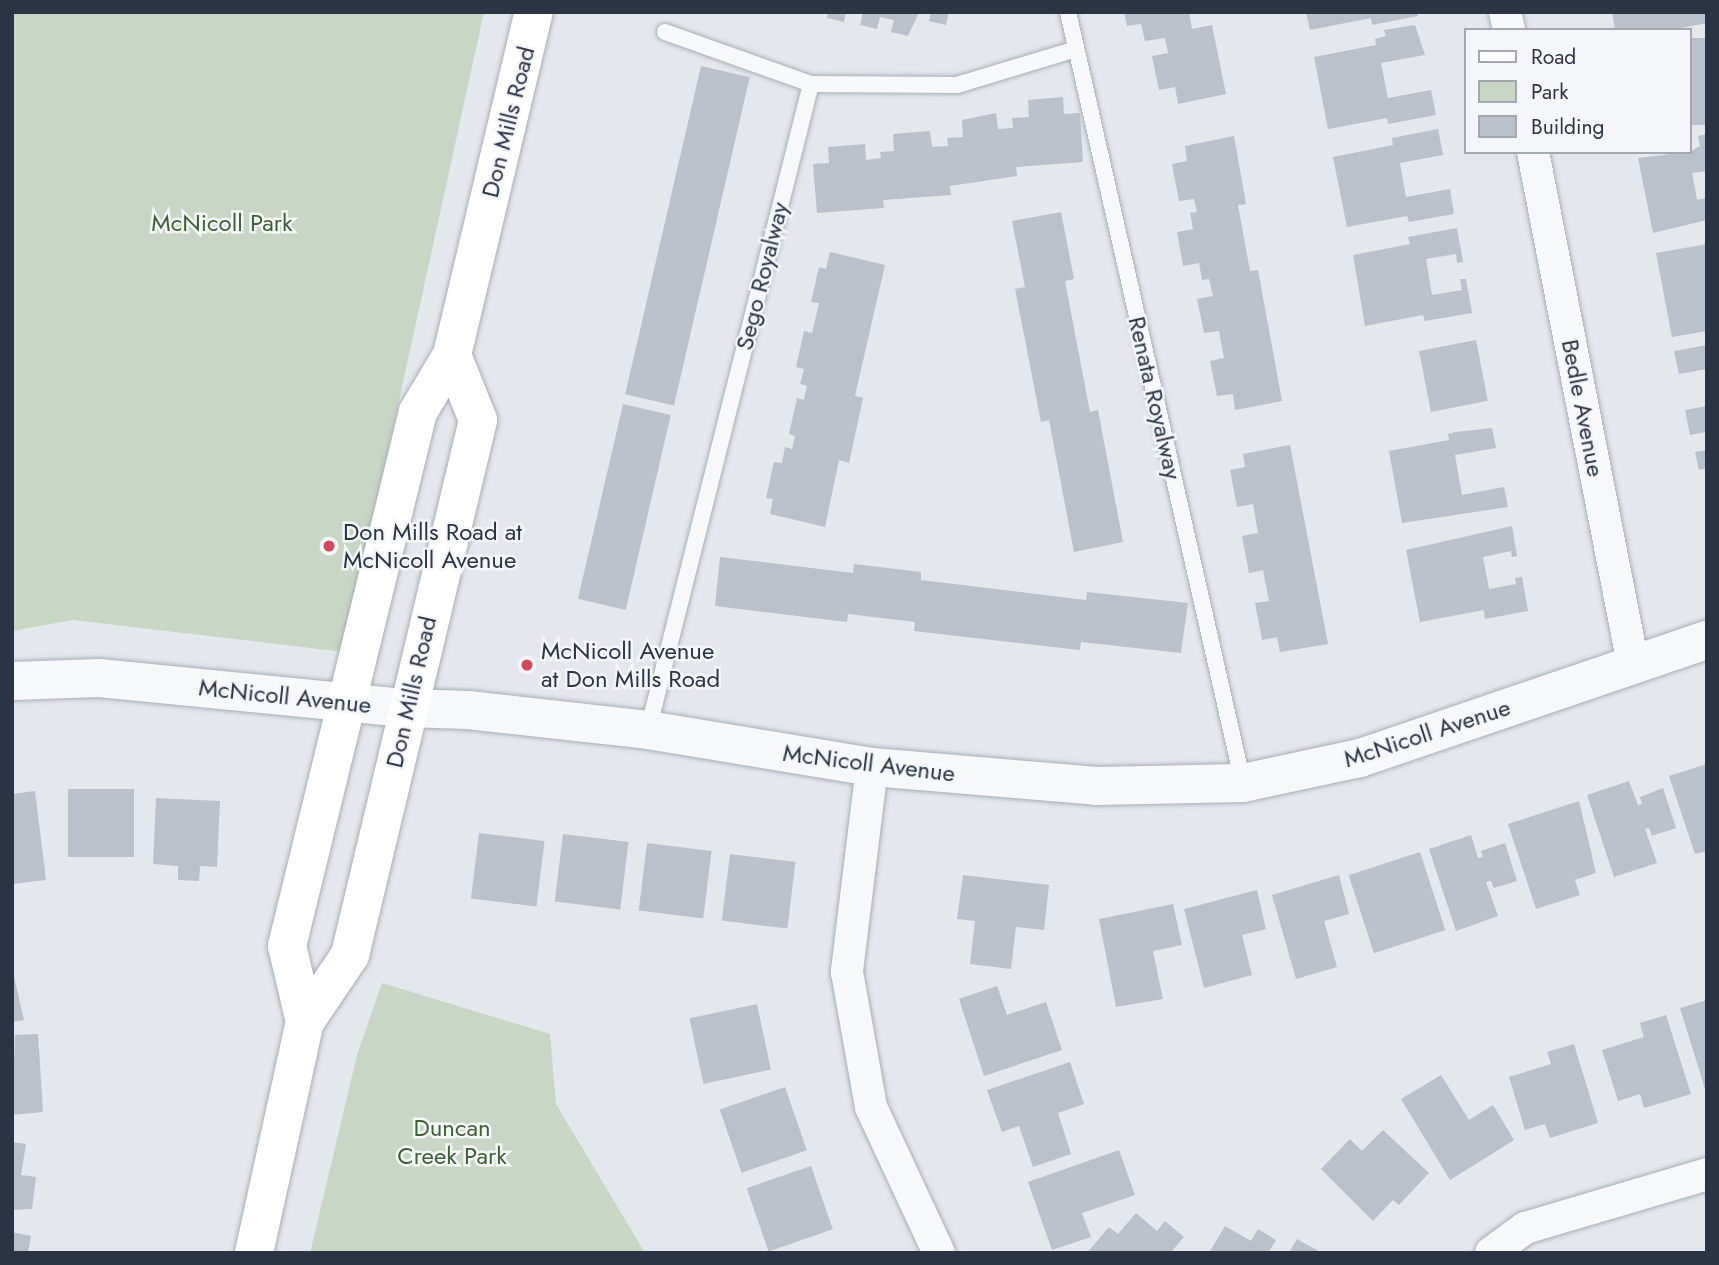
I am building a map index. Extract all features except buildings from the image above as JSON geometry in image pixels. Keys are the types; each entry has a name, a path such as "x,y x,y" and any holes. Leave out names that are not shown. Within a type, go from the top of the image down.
{"main road":[{"name":"Don Mills Road","path":"305,1022 287,946 418,412 452,355 534,12"},
{"name":"Don Mills Road","path":"254,1253 305,1022 350,955 406,708 478,420 452,355"}],"street":[{"name":"Bedle Avenue","path":"1533,154 1633,664"},
{"name":"McNicoll Avenue","path":"12,681 99,678 346,700 406,708 468,710 648,730 872,768 1096,786 1243,783 1360,758 1707,640"},
{"path":"872,768 847,972 871,1107 939,1253"},
{"path":"1491,1253 1525,1228 1707,1174"}],"lane":[{"name":"Renata Royalway","path":"1068,12 1243,783"},
{"path":"665,32 811,84 957,85 1076,49"},
{"name":"Sego Royalway","path":"648,730 811,84"}],"green space":[{"name":"McNicoll Park","path":"12,12 484,12 344,652 73,620 12,631"},
{"name":"Duncan Creek Park","path":"382,983 550,1034 556,1104 645,1253 310,1253 357,1055"}],"place":[{"name":"Don Mills Road at McNicoll Avenue","path":"329,546"},
{"name":"McNicoll Avenue at Don Mills Road","path":"527,665"}]}
